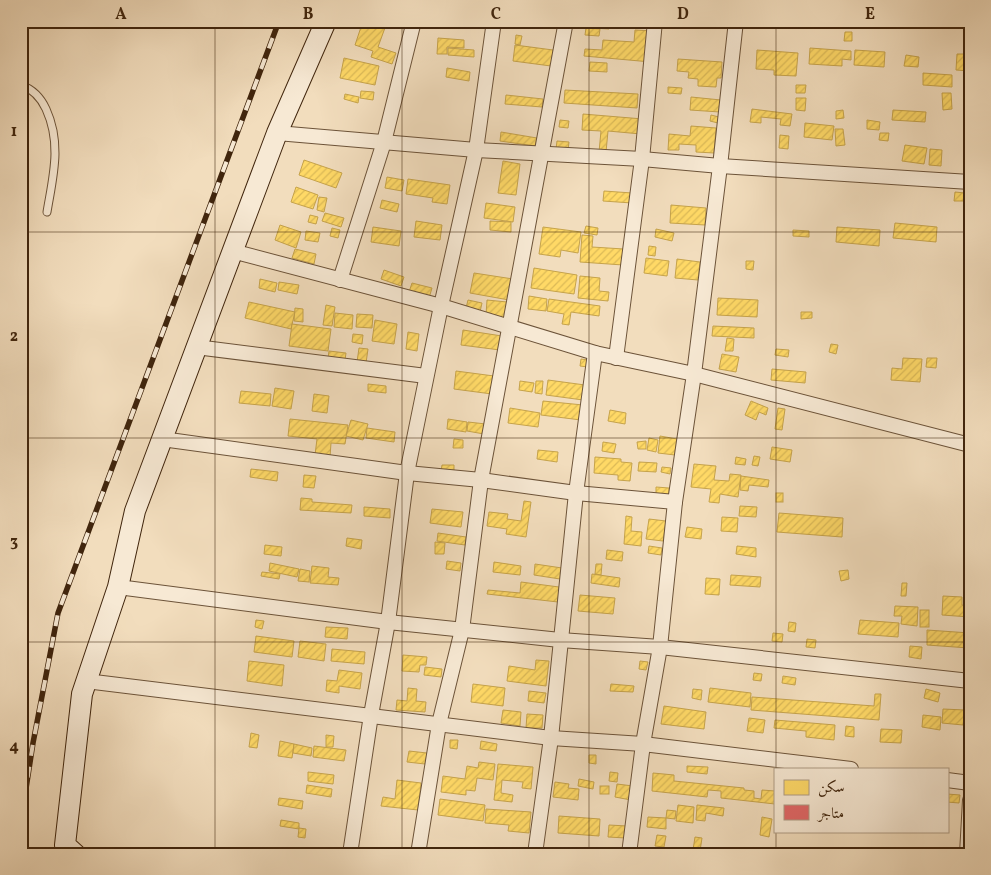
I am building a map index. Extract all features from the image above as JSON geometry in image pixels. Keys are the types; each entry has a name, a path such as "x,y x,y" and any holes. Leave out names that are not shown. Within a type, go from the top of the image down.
{"street":[{"path":"75,854 65,845 82,694 118,587 135,511 276,133 326,21"},
{"path":"340,280 384,142 414,21"},
{"path":"350,854 370,715 388,622 406,473 476,150 494,21"},
{"path":"418,854 439,724 462,630 482,480 566,21"},
{"path":"616,358 642,159 655,21"},
{"path":"629,854 643,744 660,647 675,502 694,374 736,21"},
{"path":"276,133 476,150 642,159 720,166 970,182"},
{"path":"232,251 441,306 595,353 694,374 970,445"},
{"path":"196,347 426,376"},
{"path":"535,854 551,738 576,493 595,353"},
{"path":"162,439 406,473 482,480 576,493 675,502"},
{"path":"118,587 388,622 560,640 660,647 970,681"},
{"path":"86,681 551,738 643,744 843,768"},
{"path":"948,780 970,783"},
{"path":"967,854 970,800"}],"lane":[{"path":"21,85 30,88 43,103 52,123 56,145 47,212"}],"building: سكن":[{"path":"363,21 376,21 386,25 378,47 396,53 392,64 371,57 373,51 355,45"},
{"path":"399,21 409,21 407,28 397,26"},
{"path":"593,21 609,22 609,29 592,28"},
{"path":"586,28 600,29 599,36 585,35"},
{"path":"635,30 654,31 651,62 584,56 585,49 602,50 603,40 634,42"},
{"path":"845,32 852,32 852,41 844,41"},
{"path":"516,35 522,36 520,45 515,44"},
{"path":"438,38 464,40 464,48 447,47 447,54 437,54"},
{"path":"515,45 553,50 551,66 513,61"},
{"path":"448,48 474,50 474,57 448,55"},
{"path":"810,48 851,51 851,60 842,59 842,66 809,64"},
{"path":"757,50 798,53 796,76 774,75 774,70 756,69"},
{"path":"855,50 885,52 884,67 854,65"},
{"path":"957,54 966,54 966,58 970,58 970,71 956,70"},
{"path":"906,55 919,57 918,67 904,66"},
{"path":"344,58 379,66 375,85 340,78"},
{"path":"678,59 722,62 721,78 717,78 716,87 698,86 698,79 688,78 689,72 677,71"},
{"path":"590,62 607,63 607,72 589,71"},
{"path":"447,68 470,72 469,81 446,77"},
{"path":"923,73 952,75 952,87 923,85"},
{"path":"796,85 806,85 805,93 796,93"},
{"path":"668,87 682,88 681,94 668,93"},
{"path":"565,90 638,94 637,108 564,103"},
{"path":"361,91 374,92 373,100 360,98"},
{"path":"942,93 951,93 952,109 943,110"},
{"path":"345,94 359,97 358,103 344,99"},
{"path":"506,95 543,99 542,107 505,104"},
{"path":"967,95 970,96 970,105 966,104"},
{"path":"691,97 721,100 720,112 690,110"},
{"path":"796,98 806,98 805,111 796,110"},
{"path":"752,109 792,114 790,126 780,125 781,119 761,117 761,123 750,122"},
{"path":"843,110 844,118 836,119 836,111"},
{"path":"893,110 926,112 925,122 892,120"},
{"path":"583,114 643,119 641,134 608,131 606,152 599,152 601,131 582,130"},
{"path":"711,115 719,117 718,123 710,121"},
{"path":"560,120 569,121 568,128 559,127"},
{"path":"867,120 880,122 879,130 867,129"},
{"path":"805,123 834,126 832,140 804,137"},
{"path":"691,126 716,128 714,153 696,152 696,145 679,144 679,150 668,150 669,134 690,136"},
{"path":"835,129 843,129 845,145 836,146"},
{"path":"501,132 537,138 535,146 500,141"},
{"path":"880,133 889,133 888,141 879,140"},
{"path":"780,135 789,136 788,149 779,148"},
{"path":"557,141 569,142 568,150 556,149"},
{"path":"905,145 927,148 924,164 902,161"},
{"path":"930,149 942,150 941,166 929,165"},
{"path":"304,160 342,173 336,188 299,175"},
{"path":"503,161 520,164 516,195 498,193"},
{"path":"387,177 404,180 402,191 385,188"},
{"path":"408,179 450,185 447,204 432,202 433,198 406,194"},
{"path":"296,187 318,195 313,209 291,202"},
{"path":"604,191 632,193 632,203 603,201"},
{"path":"955,192 965,193 965,201 954,201"},
{"path":"319,197 327,198 324,212 317,210"},
{"path":"382,200 399,204 397,212 380,208"},
{"path":"486,203 515,207 513,222 484,218"},
{"path":"671,205 706,208 705,225 670,223"},
{"path":"325,213 344,218 341,227 322,221"},
{"path":"310,215 318,217 316,224 308,222"},
{"path":"416,221 442,225 440,240 414,237"},
{"path":"490,221 511,222 511,232 490,230"},
{"path":"895,223 937,227 936,242 893,238"},
{"path":"280,225 301,232 296,248 275,240"},
{"path":"586,226 598,228 597,235 584,233"},
{"path":"373,227 401,231 399,246 371,242"},
{"path":"543,227 581,232 578,253 561,250 560,257 539,254"},
{"path":"837,227 880,230 879,246 836,242"},
{"path":"332,228 340,230 338,238 330,236"},
{"path":"656,229 674,233 672,241 655,237"},
{"path":"793,230 809,231 809,237 793,236"},
{"path":"306,231 320,233 318,242 305,240"},
{"path":"582,235 593,236 592,247 624,249 623,265 580,262"},
{"path":"649,246 656,247 655,256 648,255"},
{"path":"295,249 316,254 314,264 292,258"},
{"path":"646,258 669,261 667,276 644,273"},
{"path":"677,259 700,262 698,280 675,278"},
{"path":"746,261 754,261 753,270 746,269"},
{"path":"534,268 577,275 574,294 531,288"},
{"path":"384,270 404,277 401,286 381,279"},
{"path":"474,273 513,279 509,300 470,293"},
{"path":"580,276 600,278 599,291 609,292 608,301 578,298"},
{"path":"260,279 277,283 275,292 259,288"},
{"path":"279,282 299,285 297,294 278,290"},
{"path":"412,283 432,288 429,298 409,292"},
{"path":"529,296 547,299 546,311 528,309"},
{"path":"718,298 758,300 757,317 717,315"},
{"path":"549,299 600,306 599,316 571,312 569,325 562,324 564,314 547,311"},
{"path":"468,300 482,303 480,312 466,308"},
{"path":"487,300 507,302 506,318 486,315"},
{"path":"249,302 295,312 291,329 245,318"},
{"path":"326,305 335,307 332,326 323,325"},
{"path":"295,308 303,309 303,322 294,321"},
{"path":"801,312 812,312 812,318 801,319"},
{"path":"335,313 353,315 352,329 334,327"},
{"path":"357,314 373,315 372,328 356,327"},
{"path":"375,320 397,324 394,344 372,341"},
{"path":"292,324 331,329 328,351 289,346"},
{"path":"713,326 754,328 754,338 712,336"},
{"path":"463,330 502,336 500,350 461,345"},
{"path":"408,332 419,334 417,351 406,349"},
{"path":"353,334 363,335 362,344 352,342"},
{"path":"727,338 734,339 733,351 725,351"},
{"path":"831,344 838,345 836,354 829,352"},
{"path":"359,348 368,349 366,363 357,362"},
{"path":"776,349 789,350 788,357 775,355"},
{"path":"329,351 346,353 345,360 328,358"},
{"path":"722,354 739,357 736,372 719,369"},
{"path":"903,358 922,359 920,382 891,380 892,368 902,369"},
{"path":"927,358 937,358 936,368 926,367"},
{"path":"581,359 589,360 588,367 580,366"},
{"path":"772,369 806,372 805,383 771,380"},
{"path":"456,371 494,376 492,394 454,389"},
{"path":"548,380 585,385 583,400 546,395"},
{"path":"520,381 534,383 532,392 519,390"},
{"path":"536,381 543,381 542,394 535,393"},
{"path":"368,384 386,386 386,393 368,391"},
{"path":"275,388 294,391 291,409 272,406"},
{"path":"241,391 271,394 270,406 239,403"},
{"path":"314,394 329,396 327,413 312,411"},
{"path":"543,401 583,405 581,420 541,415"},
{"path":"751,401 768,408 766,415 759,412 756,420 745,415"},
{"path":"510,408 540,413 538,427 508,423"},
{"path":"778,408 785,409 782,430 775,429"},
{"path":"610,410 626,413 625,424 608,421"},
{"path":"290,419 348,425 345,444 331,443 330,457 315,455 317,439 288,436"},
{"path":"448,419 467,422 466,432 447,429"},
{"path":"351,420 368,424 363,440 346,436"},
{"path":"468,422 486,424 484,434 467,431"},
{"path":"367,428 395,432 394,442 366,438"},
{"path":"660,436 677,439 675,455 658,453"},
{"path":"649,438 658,440 656,452 647,450"},
{"path":"454,439 463,440 463,448 453,448"},
{"path":"646,441 646,449 638,449 637,442"},
{"path":"603,442 616,444 614,453 602,451"},
{"path":"772,447 792,450 790,462 770,459"},
{"path":"538,450 558,452 557,462 537,459"},
{"path":"754,456 760,457 758,466 752,465"},
{"path":"595,457 621,459 621,462 632,463 630,481 618,480 618,475 594,473"},
{"path":"736,457 746,459 745,465 735,464"},
{"path":"639,462 657,463 656,472 638,471"},
{"path":"694,464 716,466 714,480 729,481 730,474 741,475 738,497 720,494 719,503 709,502 711,489 691,487"},
{"path":"442,465 454,465 454,472 441,471"},
{"path":"662,467 671,468 670,474 661,472"},
{"path":"251,469 278,472 277,481 250,477"},
{"path":"304,475 316,476 314,488 303,487"},
{"path":"741,476 769,480 768,487 749,485 748,491 740,490"},
{"path":"656,487 669,488 669,497 656,496"},
{"path":"776,493 783,493 783,502 776,502"},
{"path":"301,498 312,499 312,502 352,505 351,513 300,510"},
{"path":"524,501 531,502 526,537 506,534 507,529 487,526 489,512 508,514 507,519 521,521"},
{"path":"740,506 757,507 756,517 739,516"},
{"path":"364,507 390,509 390,518 364,516"},
{"path":"432,509 463,512 461,527 430,523"},
{"path":"779,513 843,518 842,537 777,532"},
{"path":"626,516 632,517 631,531 642,532 641,546 624,544"},
{"path":"722,517 738,518 737,532 721,531"},
{"path":"649,519 666,521 663,541 646,539"},
{"path":"687,527 702,529 701,539 685,537"},
{"path":"438,533 466,537 465,545 437,541"},
{"path":"347,538 362,540 361,549 346,546"},
{"path":"435,542 445,543 444,554 435,554"},
{"path":"265,545 282,547 281,556 264,554"},
{"path":"649,546 662,548 661,555 648,553"},
{"path":"737,546 756,548 756,557 736,554"},
{"path":"607,550 623,552 622,561 606,559"},
{"path":"447,561 461,563 460,571 446,569"},
{"path":"494,562 521,566 520,575 493,572"},
{"path":"270,563 299,569 297,577 269,571"},
{"path":"535,564 562,568 560,579 534,575"},
{"path":"596,564 602,564 601,575 595,574"},
{"path":"312,566 329,568 328,577 339,578 338,585 310,583"},
{"path":"300,569 310,571 309,582 298,581"},
{"path":"848,570 849,579 841,581 839,571"},
{"path":"262,572 280,574 279,579 261,576"},
{"path":"592,574 620,578 619,587 591,583"},
{"path":"731,575 761,577 760,587 730,585"},
{"path":"706,578 720,579 719,595 705,594"},
{"path":"521,582 559,587 558,602 487,594 488,590 520,593"},
{"path":"902,583 907,583 906,596 901,596"},
{"path":"580,595 615,598 613,614 578,611"},
{"path":"943,596 962,597 962,605 970,606 970,617 942,615"},
{"path":"895,606 918,607 917,626 901,624 902,616 894,616"},
{"path":"920,610 929,610 929,627 920,627"},
{"path":"256,620 264,621 262,629 255,627"},
{"path":"860,620 899,623 898,637 858,634"},
{"path":"789,622 796,623 795,632 788,631"},
{"path":"326,627 348,628 347,639 325,637"},
{"path":"927,630 970,633 969,648 927,645"},
{"path":"773,633 783,634 782,642 772,641"},
{"path":"256,636 294,641 292,657 254,652"},
{"path":"807,639 816,640 815,648 806,647"},
{"path":"300,641 326,644 324,661 298,657"},
{"path":"910,646 922,647 921,659 909,657"},
{"path":"332,649 365,652 364,664 331,661"},
{"path":"403,655 427,657 426,665 420,665 419,672 402,671"},
{"path":"536,660 549,661 546,686 507,681 509,666 535,670"},
{"path":"249,661 284,665 282,686 247,681"},
{"path":"640,661 648,662 646,670 639,669"},
{"path":"425,667 442,669 441,677 424,675"},
{"path":"339,670 362,673 360,689 339,686 339,693 326,691 327,680 337,681"},
{"path":"754,673 762,674 761,681 753,680"},
{"path":"783,676 796,678 795,685 782,683"},
{"path":"473,684 505,688 503,706 471,702"},
{"path":"611,684 634,686 633,692 610,691"},
{"path":"408,688 417,689 416,701 426,702 425,712 396,710 397,700 407,701"},
{"path":"710,688 751,693 750,707 708,702"},
{"path":"693,689 702,690 701,700 692,698"},
{"path":"926,689 940,693 938,702 924,698"},
{"path":"529,691 546,693 544,703 528,701"},
{"path":"875,694 881,694 879,720 751,710 752,697 874,706"},
{"path":"664,706 706,712 704,729 661,724"},
{"path":"943,709 965,710 963,725 942,723"},
{"path":"503,710 521,712 520,726 501,723"},
{"path":"527,714 543,715 542,728 526,728"},
{"path":"923,715 941,717 940,730 922,727"},
{"path":"749,718 765,720 763,733 747,731"},
{"path":"775,720 835,725 834,740 806,737 806,731 774,728"},
{"path":"846,726 854,727 854,737 845,736"},
{"path":"881,729 902,730 901,743 880,742"},
{"path":"251,733 259,735 257,748 249,747"},
{"path":"326,735 334,736 333,747 326,747"},
{"path":"450,740 458,740 457,749 450,748"},
{"path":"280,741 294,744 292,758 278,756"},
{"path":"481,741 497,744 496,751 480,749"},
{"path":"294,744 312,748 311,756 293,753"},
{"path":"314,746 346,750 344,761 313,757"},
{"path":"409,751 427,753 425,764 407,762"},
{"path":"589,755 596,755 596,764 589,763"},
{"path":"479,762 495,764 493,780 477,778 475,791 466,790 466,795 441,792 443,776 465,779 467,766 478,768"},
{"path":"498,764 533,767 531,789 522,788 523,782 502,780 501,793 513,795 512,802 494,800"},
{"path":"687,766 708,767 707,774 687,772"},
{"path":"308,772 334,775 333,784 308,781"},
{"path":"610,772 618,773 617,782 609,781"},
{"path":"653,773 674,775 674,781 744,788 744,790 754,791 754,798 761,799 762,790 774,791 774,804 721,798 721,791 708,790 707,797 652,791"},
{"path":"579,779 594,782 593,789 578,786"},
{"path":"397,780 421,783 418,810 381,806 383,797 395,799"},
{"path":"555,782 569,784 568,788 579,789 578,800 553,797"},
{"path":"617,784 633,786 631,800 615,797"},
{"path":"307,785 332,789 331,797 306,793"},
{"path":"600,786 609,786 609,794 600,794"},
{"path":"948,794 960,795 959,803 948,802"},
{"path":"279,798 303,801 302,809 278,805"},
{"path":"440,799 485,805 483,821 438,815"},
{"path":"678,805 694,807 693,823 676,821"},
{"path":"697,805 724,808 723,816 706,813 705,821 696,820"},
{"path":"486,809 531,812 529,833 508,831 509,825 485,823"},
{"path":"667,810 676,811 675,819 666,818"},
{"path":"559,816 600,819 599,836 558,833"},
{"path":"648,817 666,818 666,829 647,827"},
{"path":"762,817 772,819 769,837 760,835"},
{"path":"281,820 299,823 299,829 280,826"},
{"path":"609,825 627,826 626,838 608,837"},
{"path":"299,828 306,829 305,838 298,837"},
{"path":"657,835 666,836 664,847 655,846"},
{"path":"695,837 702,838 700,851 693,850"}],"building: متاجر":[{"path":"21,146 27,147 21,180"}],"railway":[{"path":"21,821 33,743 58,613 279,21"}]}
